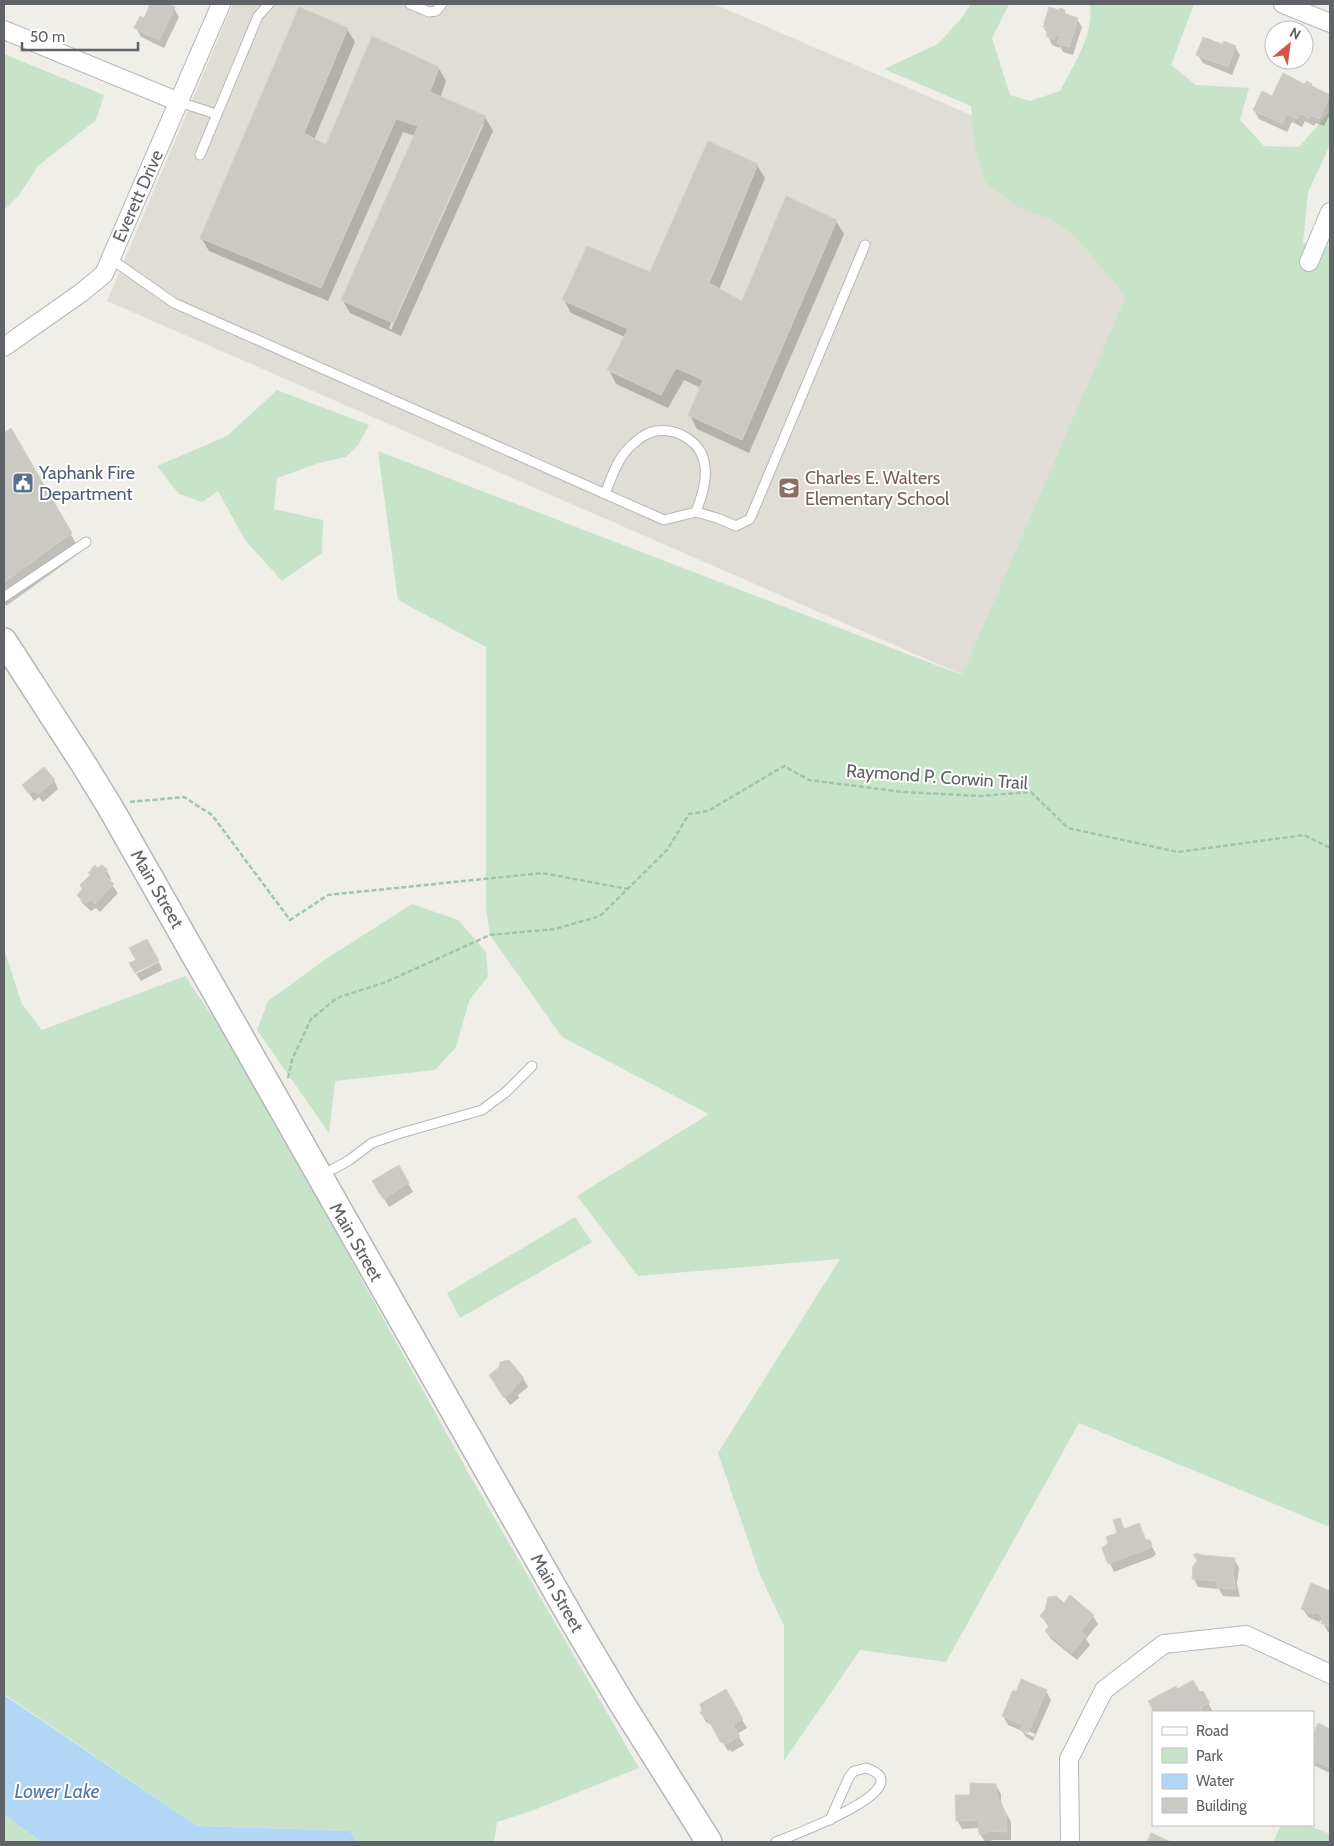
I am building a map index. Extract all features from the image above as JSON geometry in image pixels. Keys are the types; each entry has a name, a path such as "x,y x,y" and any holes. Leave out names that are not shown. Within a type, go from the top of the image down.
{"main road":[{"name":"Main Street","path":"4,641 72,744 110,807 319,1177 616,1694 709,1842"}],"street":[{"name":"Everett Drive","path":"4,347 104,274 222,4"},
{"path":"1283,4 1330,24"},
{"path":"4,30 179,102"},
{"path":"1309,262 1330,212"},
{"path":"1070,1842 1069,1759 1104,1690 1164,1644 1246,1635 1330,1674"}],"lane":[{"path":"410,4 429,12 436,11 442,4"},
{"path":"200,155 263,5"},
{"path":"179,102 216,114"},
{"path":"110,258 174,303 664,520 696,512 736,526 750,519 864,245"},
{"path":"605,494 623,455 632,444 654,431 673,431 692,440 703,456 706,468 705,478 696,512"},
{"path":"4,597 86,542"},
{"path":"319,1177 348,1161 372,1143 482,1110 506,1092 532,1066"},
{"path":"776,1842 830,1820 841,1815 873,1795 879,1786 880,1778 876,1773 866,1768 854,1771 845,1784 830,1820"}],"path":[{"name":"Raymond P. Corwin Trail","path":"280,1106 287,1087 292,1060 311,1019 337,998 386,982 490,935 555,929 600,916 667,850 689,814 708,811 784,766 809,780 903,792 980,796 1031,792 1068,828 1178,852 1304,835 1330,848"},
{"path":"110,807 121,802 184,797 212,814 290,920 328,895 542,873 628,889"}],"shaded area":[{"name":"Charles E. Walters Elementary School","path":"233,4 714,4 1168,200 963,675 107,301"}],"green space":[{"path":"971,4 1009,4 992,38 1010,95 1030,101 1060,91 1077,60 1086,38 1089,27 1090,4 1194,4 1171,65 1196,85 1249,88 1240,120 1264,146 1299,147 1330,111 1330,145 1308,192 1303,243 1330,246 1330,1527 1079,1423 946,1662 860,1650 784,1761 784,1626 760,1575 718,1453 840,1259 638,1276 577,1196 709,1114 562,1037 490,935 486,909 486,647 398,600 378,451 962,675 1126,296 1074,235 1052,220 1018,207 985,182 975,148 971,106 884,69 938,44 960,20"},
{"path":"4,54 104,95 96,120 38,166 19,195 4,210"},
{"path":"277,390 369,425 359,444 346,457 319,463 277,478 274,509 323,520 322,553 282,581 245,540 218,491 202,502 179,494 157,466 227,436"},
{"path":"412,904 458,920 486,952 488,976 469,1001 456,1047 435,1070 335,1081 329,1133 257,1030 268,1001 326,959"},
{"path":"4,949 22,1004 42,1030 185,976 235,1050 468,1472 639,1768 534,1810 497,1822 494,1842 356,1842 350,1831 197,1826 4,1694"},
{"path":"575,1217 592,1242 460,1318 447,1293"},
{"path":"4,1815 42,1842 4,1842"},
{"path":"1281,1826 1310,1826 1330,1834 1330,1842 1273,1842"}],"water":[{"name":"Lower Lake","path":"4,1695 197,1826 350,1831 356,1842 42,1842 4,1815"}],"building":[{"path":"150,4 168,4 175,7 159,40 134,28 140,16 144,18"},
{"path":"299,7 348,28 304,133 326,145 372,36 439,67 430,92 486,116 393,323 341,300 418,126 396,119 321,288 200,238"},
{"path":"1049,7 1059,10 1060,8 1065,10 1064,13 1078,18 1069,47 1057,44 1060,34 1056,35 1054,40 1046,36 1048,29 1043,27"},
{"path":"1203,37 1222,44 1224,41 1236,46 1228,67 1196,55"},
{"path":"1283,73 1304,84 1307,81 1312,86 1330,95 1319,119 1311,115 1309,118 1300,113 1297,119 1287,114 1282,124 1253,110 1262,91 1272,96"},
{"path":"708,141 758,164 709,283 742,301 786,196 837,220 742,440 688,415 703,380 676,368 661,395 607,370 628,329 562,300 587,246 650,272"},
{"name":"Yaphank Fire Department","path":"11,428 72,533 4,582 4,433"},
{"path":"44,767 55,780 38,794 34,790 29,794 22,785"},
{"path":"95,865 97,868 102,865 108,870 104,874 114,884 95,904 91,900 85,903 77,895 82,889 80,885 91,874 88,873"},
{"path":"147,939 159,961 135,973 129,963 136,960 129,948"},
{"path":"399,1165 409,1183 383,1199 372,1181"},
{"path":"509,1360 524,1378 504,1398 489,1375 499,1367 500,1362"},
{"path":"1120,1518 1124,1529 1139,1523 1146,1540 1150,1540 1152,1545 1149,1548 1108,1564 1102,1548 1108,1543 1106,1537 1117,1533 1113,1520"},
{"path":"1197,1553 1235,1558 1233,1574 1236,1589 1217,1588 1218,1581 1192,1579 1193,1566 1198,1559 1193,1555"},
{"path":"1311,1583 1330,1591 1330,1627 1321,1623 1323,1619 1320,1614 1315,1612 1313,1614 1301,1609"},
{"path":"1070,1595 1094,1615 1081,1631 1086,1635 1072,1653 1045,1631 1050,1624 1040,1616 1045,1610 1048,1597 1056,1596 1064,1603"},
{"path":"1021,1679 1047,1690 1028,1733 1020,1729 1023,1725 1002,1716 1013,1690 1016,1692"},
{"path":"1193,1680 1200,1692 1203,1691 1210,1703 1200,1708 1201,1711 1153,1711 1148,1701 1176,1686 1177,1689"},
{"path":"726,1689 743,1719 733,1725 740,1736 726,1744 724,1742 721,1743 707,1718 700,1713 702,1710 700,1704"},
{"path":"1318,1723 1330,1729 1330,1768 1314,1760 1314,1733"},
{"path":"970,1783 996,1784 997,1798 1001,1802 1005,1815 1006,1812 1007,1832 989,1831 979,1835 978,1820 956,1821 955,1795 970,1795"},
{"path":"1151,1833 1171,1842 1147,1842"}],"place":[{"name":"Yaphank Fire Department","path":"23,483"},
{"name":"Charles E. Walters Elementary School","path":"789,488"}]}
